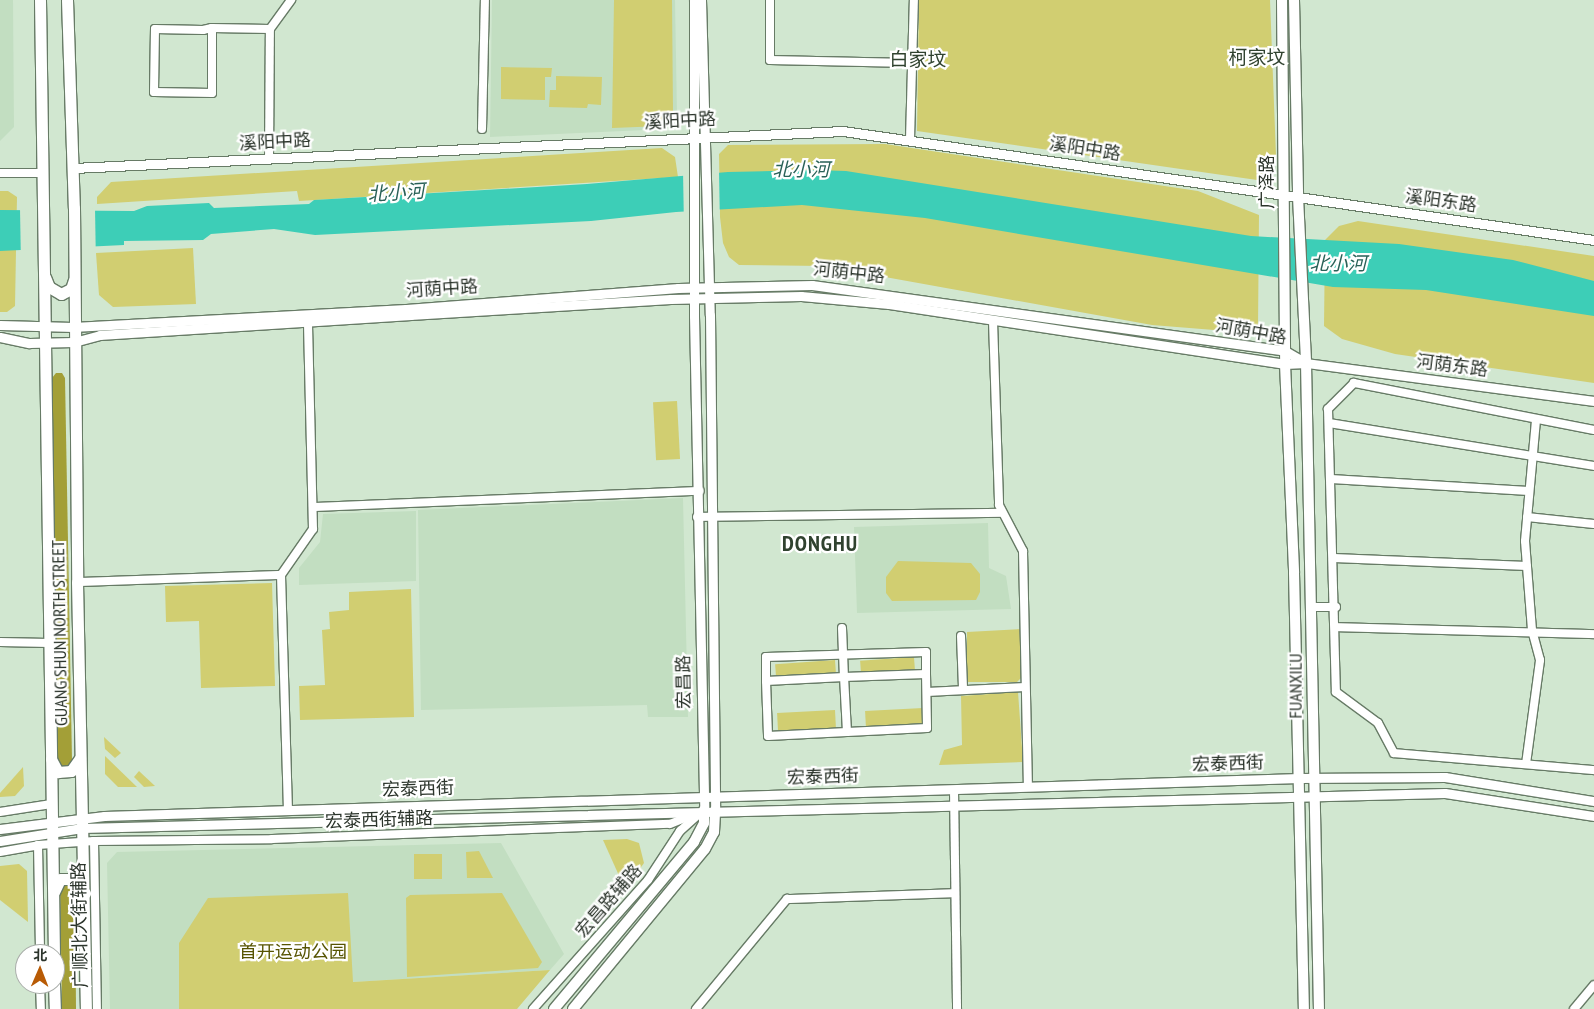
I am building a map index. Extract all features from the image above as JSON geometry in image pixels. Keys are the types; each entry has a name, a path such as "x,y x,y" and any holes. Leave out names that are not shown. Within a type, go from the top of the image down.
{"main road":[{"path":"40,0 43,173"},
{"path":"67,0 73,168"},
{"name":"广泽路","path":"1282,0 1284,364"},
{"name":"广泽路","path":"1294,0 1298,197 1306,363"},
{"name":"GUANG SHUN NORTH STREET","path":"73,168 75,256 73,327 80,757 82,822 89,841 85,893 86,1009"},
{"name":"GUANG SHUN NORTH STREET","path":"43,173 43,328 54,944"},
{"path":"44,276 49,287 61,294 72,289 75,275"},
{"name":"FUANXILU","path":"1306,363 1312,607 1313,796 1319,1009"},
{"name":"FUANXILU","path":"1284,364 1299,778 1304,1009"},
{"path":"50,757 58,772 71,771 80,757"},
{"name":"宏昌路","path":"554,1009 694,842 704,823 704,810"},
{"name":"宏昌路","path":"573,1009 705,849 714,832 715,810"},
{"path":"53,895 60,880 74,879 85,893"},
{"path":"54,994 54,1009"}],"street":[{"path":"269,159 270,29 291,0"},
{"path":"482,129 485,0"},
{"name":"宏昌路","path":"694,0 694,300 700,491 697,517 704,810"},
{"name":"宏昌路","path":"701,0 705,217 709,300 710,517 715,810"},
{"path":"770,0 770,60 910,63"},
{"path":"910,139 910,63 914,0"},
{"path":"212,28 212,93 154,92 155,30 212,28 270,29"},
{"name":"溪阳中路","path":"73,168 704,135 843,131 910,139 1284,196"},
{"path":"0,173 43,173"},
{"name":"溪阳东路","path":"1284,196 1594,240"},
{"name":"河荫中路","path":"0,325 43,328 73,327 406,308 694,288 790,285 856,289 1284,351 1306,363"},
{"name":"河荫中路","path":"0,337 44,343 74,342 100,336 308,322 694,300 828,297 1284,364 1306,363"},
{"path":"993,321 1001,513 1023,551 1028,787"},
{"path":"288,811 281,576 313,529 308,322"},
{"name":"河荫东路","path":"1306,363 1594,401"},
{"path":"1594,430 1354,383 1328,409 1336,607 1336,692 1378,723 1394,753 1594,770"},
{"path":"1526,764 1540,660 1532,630 1527,566 1527,517 1536,419"},
{"path":"1329,424 1594,466"},
{"path":"1331,479 1529,492"},
{"path":"313,507 700,491"},
{"path":"697,517 1001,513"},
{"path":"1527,517 1594,524"},
{"path":"1334,558 1527,566"},
{"path":"77,582 281,576"},
{"path":"1312,607 1336,607"},
{"path":"1336,627 1532,630 1594,634"},
{"path":"842,628 847,732"},
{"path":"961,636 963,689"},
{"path":"0,642 48,643"},
{"path":"926,652 927,728 768,736 766,657 843,655 926,652"},
{"path":"766,681 926,674"},
{"path":"927,692 1025,687"},
{"name":"宏泰西街","path":"52,832 82,822 288,811 1299,778 1445,777 1594,800"},
{"path":"954,790 957,1009"},
{"name":"宏泰西街","path":"82,822 954,806 1445,793 1594,816"},
{"path":"0,812 51,804"},
{"name":"宏泰西街辅路","path":"0,852 38,845 52,832 89,841 272,839 670,824 704,810"},
{"name":"宏昌路辅路","path":"533,1009 648,880 680,831 704,810"},
{"path":"0,830 52,832"},
{"path":"0,841 52,832"},
{"name":"广顺北大街辅路","path":"89,841 97,1009"},
{"path":"38,845 40,944"},
{"path":"696,1009 787,899 955,893"},
{"path":"1574,1009 1594,985"},
{"path":"40,994 41,1009"}],"shaded area":[{"path":"0,0 13,0 14,127 0,141"},
{"path":"492,0 675,0 677,114 667,129 490,137"},
{"path":"56,373 62,373 65,378 72,760 69,767 61,767 58,761 52,378"},
{"path":"683,498 688,717 648,717 647,705 421,710 418,510"},
{"path":"416,511 416,581 299,585 299,568 320,542 323,514"},
{"path":"988,523 989,568 1006,576 1011,609 857,613 854,527"},
{"path":"501,843 564,954 550,970 352,982 179,943 179,1009 110,1009 107,863 117,852"},
{"path":"62,884 71,884 75,888 76,1009 62,1009 62,994 65,994 65,944 61,944 60,888"}],"green space":[{"path":"614,0 672,0 673,113 662,126 612,128"},
{"path":"919,0 1270,0 1276,156 1257,180 917,131"},
{"path":"501,67 552,68 551,77 545,77 545,100 501,99"},
{"path":"556,76 602,77 601,105 588,104 587,108 549,107 550,90 556,90"},
{"path":"885,144 1198,191 1259,215 1258,328 1239,332 1152,325 824,266 739,265 729,257 723,243 720,217 719,154 728,145"},
{"path":"662,148 675,157 678,177 299,201 297,191 97,204 97,197 111,182"},
{"path":"0,191 8,191 17,197 15,306 7,312 0,312"},
{"path":"1358,221 1594,256 1594,383 1395,354 1342,339 1324,326 1325,240 1339,226"},
{"path":"193,248 196,304 113,307 99,295 96,253"},
{"path":"677,401 680,459 656,460 653,402"},
{"path":"898,561 971,563 980,574 980,592 976,600 892,601 886,593 886,577"},
{"path":"272,583 275,686 201,688 199,621 166,622 165,586"},
{"path":"411,589 414,717 300,720 299,686 325,685 322,630 330,629 329,612 349,610 349,592"},
{"path":"1022,629 1022,677 1017,682 967,682 967,632"},
{"path":"914,657 915,672 861,676 860,661"},
{"path":"835,660 836,676 776,680 775,664"},
{"path":"1018,692 1023,762 939,765 944,750 962,745 961,696"},
{"path":"923,708 924,726 866,729 865,711"},
{"path":"835,710 836,728 778,731 777,713"},
{"path":"104,737 121,753 115,758 105,749"},
{"path":"105,756 137,787 118,787 105,774"},
{"path":"23,767 24,786 15,796 0,797 0,793"},
{"path":"139,771 155,786 144,787 134,777"},
{"path":"627,839 639,843 644,863 625,889 603,840"},
{"path":"479,851 493,878 467,878 466,852"},
{"path":"414,854 442,854 442,879 414,879"},
{"path":"19,864 27,871 28,922 0,900 0,866"},
{"name":"首开运动公园","path":"348,893 353,982 550,970 517,1009 179,1009 179,943 208,898"},
{"path":"502,893 542,962 538,968 407,977 406,898 410,895"}],"water":[{"name":"北小河","path":"846,171 1251,236 1399,244 1513,260 1594,281 1594,316 1426,290 1333,287 925,218 802,205 676,212 591,221 315,235 274,229 211,234 203,240 124,241 124,245 0,251 0,210 134,211 147,206 209,203 214,208 309,204 314,200 587,184 728,172"}],"pier":[{"path":"719,170 720,212 684,213 683,171"},
{"path":"95,208 96,249 21,250 20,209"}],"district":[{"name":"柯家坟","path":"1257,58"},
{"name":"白家坟","path":"918,60"},
{"name":"DONGHU","path":"820,544"}]}
